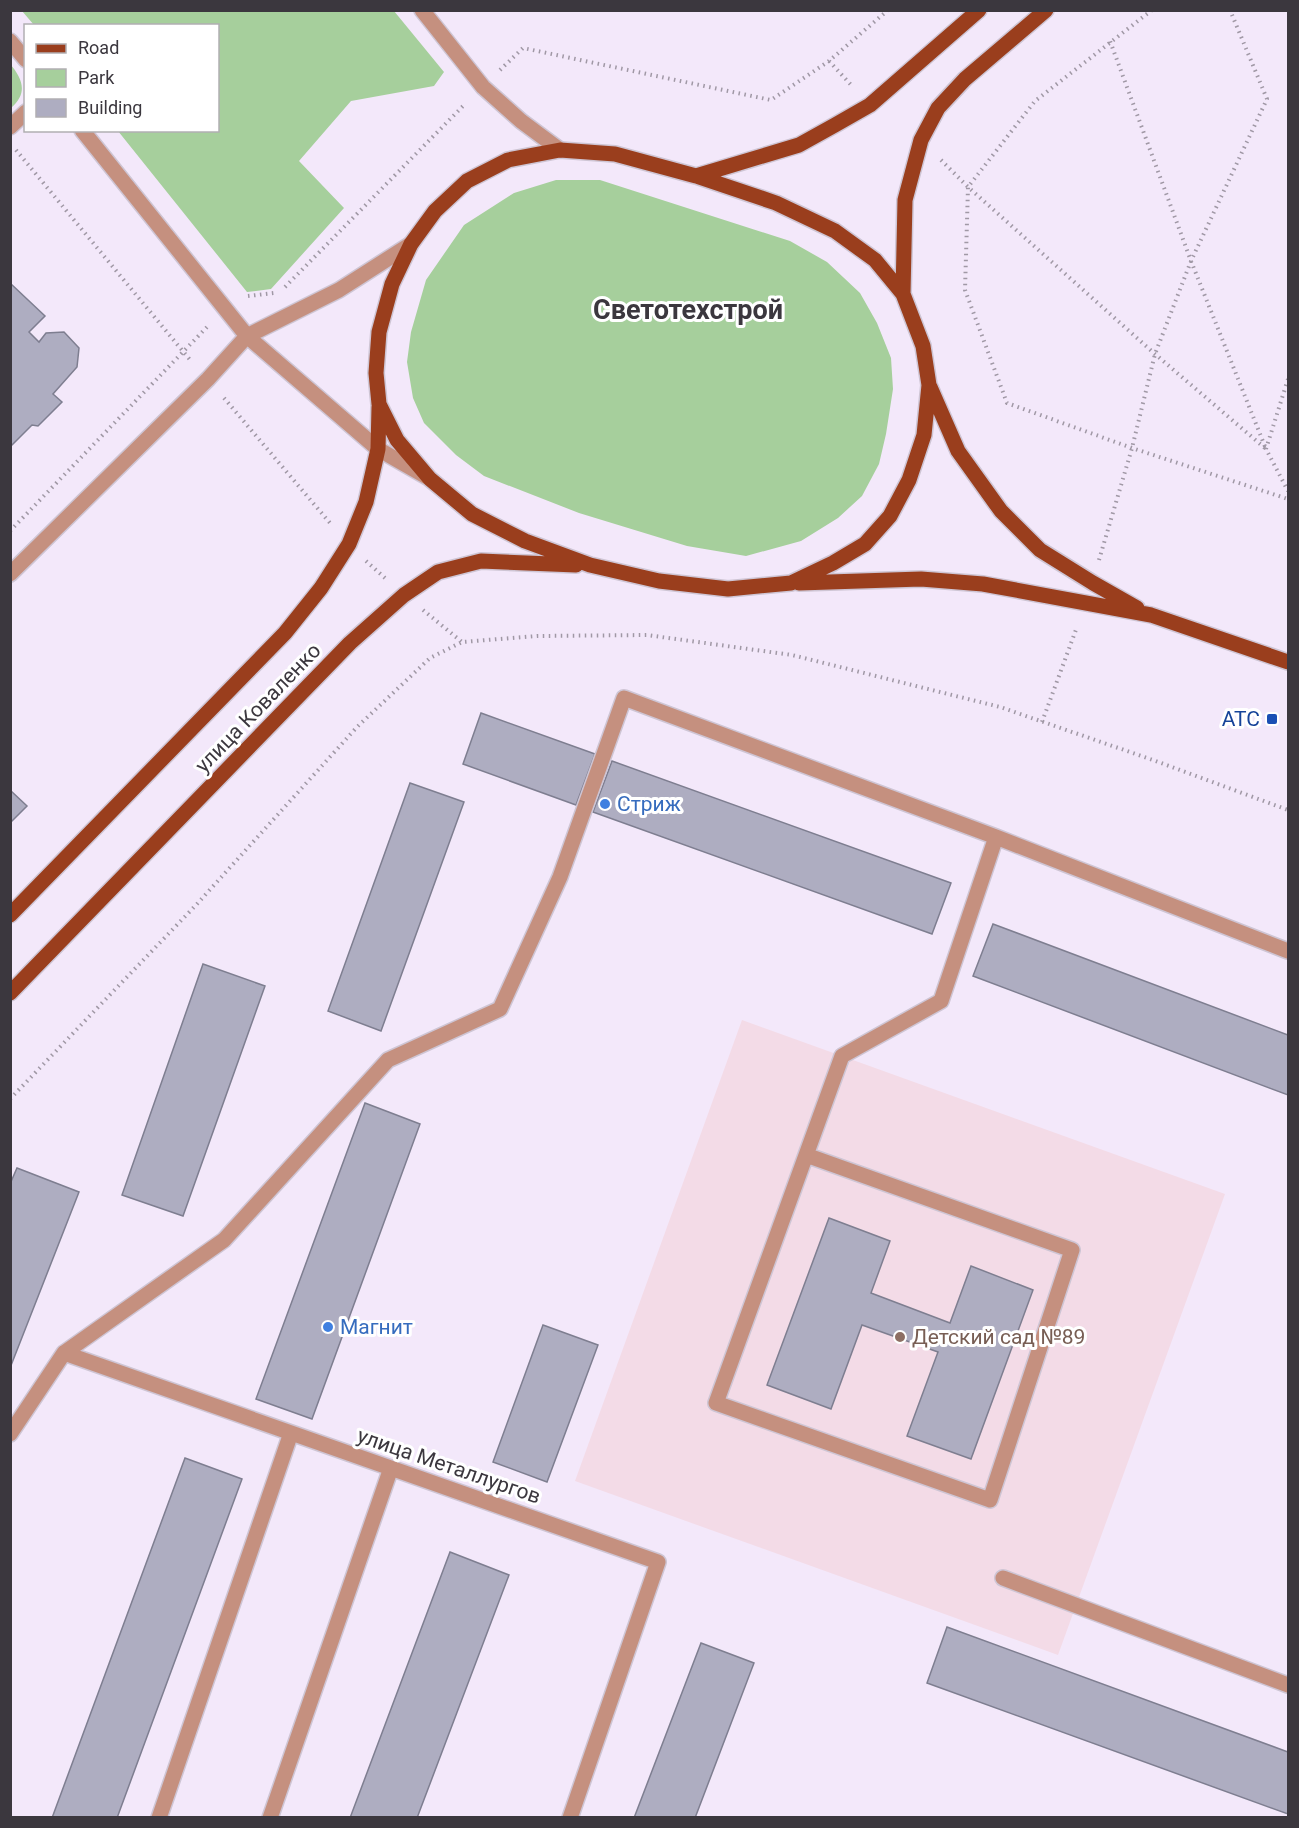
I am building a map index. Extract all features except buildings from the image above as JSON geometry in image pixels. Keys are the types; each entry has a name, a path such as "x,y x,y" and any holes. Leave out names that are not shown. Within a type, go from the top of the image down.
{"main road":[{"path":"696,176 798,145 870,105 980,10"},
{"path":"903,294 905,200 921,140 938,108 965,79 1046,10"},
{"path":"1150,615 1040,550 1001,511 957,451 929,385 923,346 903,294 875,260 835,231 776,203 696,176 615,154 560,150 508,160 467,181 435,211 411,244 392,284 379,333 376,373 379,404 397,440 430,479 472,514 525,541 590,565 659,581 728,589 791,583 921,579 983,584 1150,615 1288,662"},
{"path":"791,583 833,563 865,544 890,516 909,480 924,435 929,385"},
{"name":"улица Коваленко","path":"10,915 285,633 321,588 349,544 366,502 378,449 379,404"},
{"name":"улица Коваленко","path":"10,993 350,643 404,595 438,572 481,561 590,565"}],"street":[{"path":"422,10 483,87 521,121 560,150"},
{"path":"10,41 24,58"},
{"path":"10,127 24,114"},
{"path":"84,132 247,336 378,449 430,479"},
{"path":"10,574 208,379 247,336 339,290 411,244"},
{"path":"10,1434 64,1353 224,1240 388,1060 500,1009 560,877 624,698 996,837 1288,951"},
{"path":"806,1155 1072,1250 990,1500 716,1404 806,1155 842,1056 941,1001 996,837"},
{"name":"улица Металлургов","path":"64,1353 658,1562 570,1818"},
{"path":"159,1818 291,1433"},
{"path":"270,1818 391,1468"},
{"path":"1003,1578 1288,1685"}],"path":[{"path":"1152,10 1035,101 968,187 965,290 1006,403 1132,448 1288,499"},
{"path":"1093,583 1132,448 1155,354 1191,261 1267,99 1230,10"},
{"path":"1110,41 1191,261 1266,448 1288,491"},
{"path":"10,144 183,352 349,544 404,595 462,642"},
{"path":"968,187 1155,354 1266,448"},
{"path":"1266,448 1288,379"},
{"path":"1042,722 1086,603"}],"shaded area":[{"name":"Детский сад №89","path":"742,1020 1225,1194 1058,1655 575,1481"}],"green space":[{"path":"22,11 394,11 444,72 434,86 351,101 299,161 344,208 271,289 247,292 119,132 219,132 219,24 33,24"},
{"path":"10,64 22,86 20,97 11,108"},
{"path":"556,180 600,180 790,241 827,262 860,293 877,323 891,358 893,389 879,464 862,496 838,518 801,541 746,556 687,546 579,513 484,476 456,455 424,423 413,398 407,362 411,332 426,280 464,225 514,193"}],"place":[{"name":"АТС","path":"1272,719"},
{"name":"Стриж","path":"605,804"},
{"name":"Магнит","path":"328,1327"},
{"name":"Детский сад №89","path":"900,1337"}],"district":[{"name":"Светотехстрой","path":"688,310"}]}
